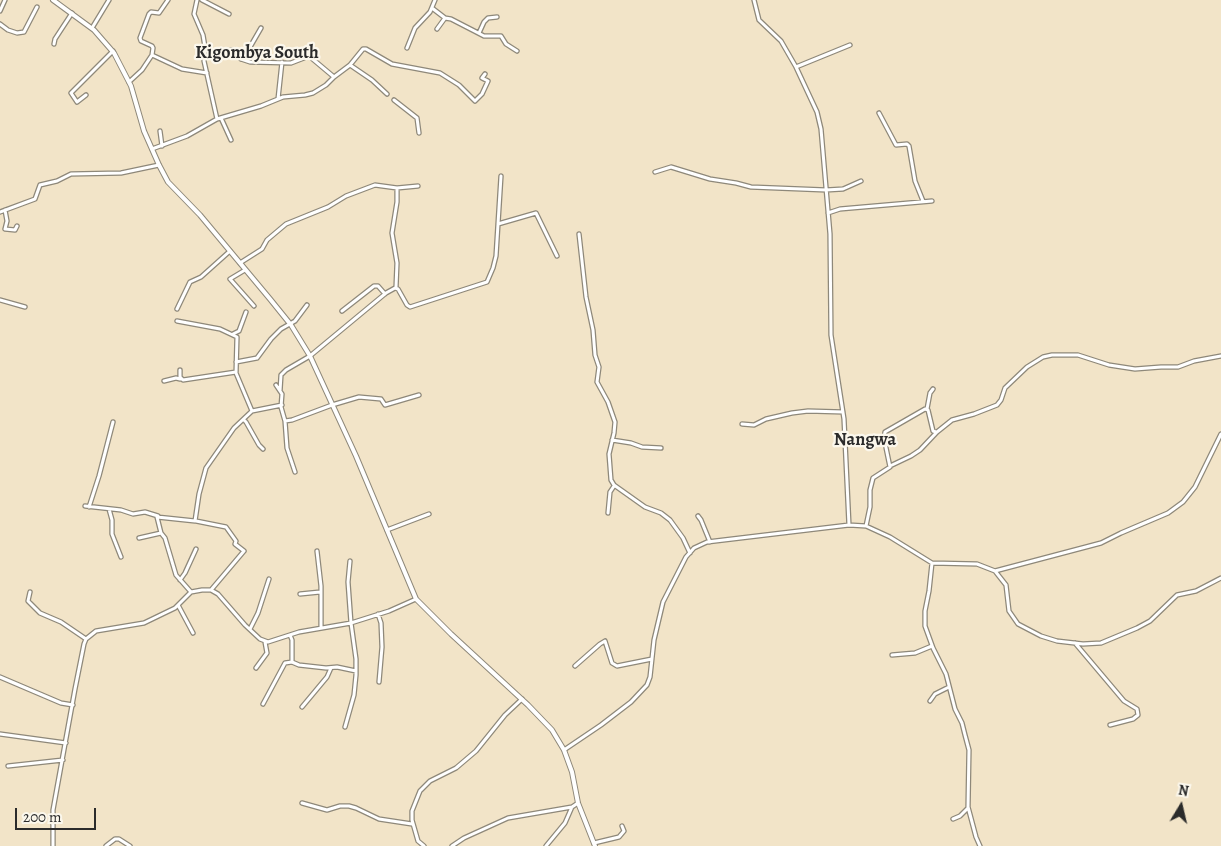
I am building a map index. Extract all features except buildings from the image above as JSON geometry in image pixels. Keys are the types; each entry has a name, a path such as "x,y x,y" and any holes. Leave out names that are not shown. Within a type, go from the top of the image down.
{"street":[{"path":"0,11 5,0"},
{"path":"52,0 92,28 113,51 129,82 144,130 168,182 200,215 290,323 310,356 356,456 416,599 545,722 564,750 572,772 578,804 595,844 619,836 624,831 622,826"},
{"path":"92,28 109,0"},
{"path":"129,82 142,70 152,55 152,46 141,41 140,38 149,14 151,12 160,12 168,0"},
{"path":"197,0 194,14 203,35 204,61 219,118 231,140"},
{"path":"202,0 229,14"},
{"path":"407,48 415,28 427,17 435,0"},
{"path":"754,0 759,20 780,41 796,67 820,121 830,234 831,335 844,412 849,525"},
{"path":"0,24 8,30 17,33 24,32 37,7"},
{"path":"432,8 445,18 451,19 484,36 501,36 506,44 517,51"},
{"path":"54,44 55,39 72,13"},
{"path":"437,29 445,18"},
{"path":"479,32 488,18 498,18"},
{"path":"241,59 261,28"},
{"path":"796,67 850,45"},
{"path":"205,48 214,53 226,54 231,50 241,59 250,62 291,63 309,56 334,77"},
{"path":"152,149 187,136 219,118 290,95 313,93 326,85 365,48 392,64 440,73 459,85 475,101 482,94 488,82 482,78 484,74"},
{"path":"86,95 77,102 71,93 113,51"},
{"path":"152,55 182,69 207,73"},
{"path":"278,99 282,62"},
{"path":"350,64 387,94"},
{"path":"394,100 416,118 419,133"},
{"path":"878,113 896,145 907,144 909,146 915,181 923,201"},
{"path":"160,131 162,146"},
{"path":"0,212 35,199 40,185 57,181 71,174 121,173 159,165"},
{"path":"655,172 671,167 710,179 736,182 751,187 826,190 843,188 861,181"},
{"path":"397,188 397,202 392,233 397,263 396,288 410,307 487,282 493,268 501,176"},
{"path":"239,264 262,249 267,240 286,224 328,207 346,196 378,185 397,188 418,186"},
{"path":"828,213 840,209 932,201"},
{"path":"5,210 7,221 5,229 15,230 17,226"},
{"path":"498,224 536,214 557,256"},
{"path":"579,234 586,297 593,330 595,355 599,366 597,382 608,402 616,427 609,458 610,473 614,486 645,507 662,514 670,520 683,538 690,553"},
{"path":"177,309 188,284 201,277 230,251"},
{"path":"245,270 230,279 254,306"},
{"path":"342,311 374,286 378,286 385,294"},
{"path":"295,472 287,448 286,421 280,391 281,375 310,356 385,294 396,288"},
{"path":"0,300 25,306"},
{"path":"236,362 255,359 271,339 295,321 307,306"},
{"path":"233,334 239,331 246,312"},
{"path":"177,321 233,334 238,340 237,372 252,412"},
{"path":"866,526 873,478 890,466 920,450 936,432 952,420 996,405 1001,400 1005,388 1027,367 1039,359 1048,356 1082,355 1109,365 1135,369 1178,367 1194,361 1221,356"},
{"path":"180,370 180,379"},
{"path":"164,381 176,378 185,380 208,378 237,372"},
{"path":"276,385 280,391"},
{"path":"933,389 930,393 927,409 933,431 936,432"},
{"path":"286,421 361,396 381,399 384,405 386,405 419,396"},
{"path":"195,521 199,494 206,468 234,428 252,412 282,404"},
{"path":"890,466 884,438 885,432 927,409"},
{"path":"742,424 754,425 762,420 808,411 844,412"},
{"path":"244,420 263,449"},
{"path":"113,422 100,476 87,506 121,510 133,514 146,512 158,516 226,527 236,541 235,544 244,551 211,590"},
{"path":"995,571 1101,543 1168,513 1183,502 1195,487 1221,434"},
{"path":"612,440 642,447 661,448"},
{"path":"608,513 610,492 614,486"},
{"path":"109,509 112,520 112,534 121,557"},
{"path":"386,530 429,514"},
{"path":"158,516 161,533 165,538 176,575 191,592"},
{"path":"698,516 710,542"},
{"path":"564,750 601,725 640,693 650,680 654,640 661,608 690,553 698,545 849,525 866,526 932,563 977,564 995,571 1006,585 1009,611 1018,624 1041,636 1083,644 1101,643 1137,628 1150,621 1177,595 1196,591 1221,578"},
{"path":"139,538 161,533"},
{"path":"180,580 196,549"},
{"path":"317,551 321,627"},
{"path":"345,727 354,695 356,671 348,582 350,561"},
{"path":"932,563 924,621 932,646 946,674 955,709 962,723 969,750 968,807 980,846"},
{"path":"250,629 258,614 269,579"},
{"path":"53,846 53,810 86,639 101,629 144,623 170,611 191,592 211,590 218,594 250,629 265,642 267,653 256,668"},
{"path":"30,592 29,603 40,613 61,622 86,639"},
{"path":"300,594 320,592"},
{"path":"265,642 290,634 351,622 416,599"},
{"path":"178,605 193,633"},
{"path":"378,614 381,623 382,647 379,682"},
{"path":"290,634 292,640 292,662"},
{"path":"575,666 605,641 612,663 618,666 652,659"},
{"path":"1075,643 1124,701 1137,709 1137,716 1133,719 1110,725"},
{"path":"1083,644 1084,654"},
{"path":"892,655 915,653 932,646"},
{"path":"262,704 285,663 292,662 299,665 337,667 356,671"},
{"path":"302,708 327,677 331,668"},
{"path":"0,677 61,703 72,705"},
{"path":"930,701 935,694 950,687"},
{"path":"424,846 418,841 412,824 412,811 422,789 440,775 456,768 476,751 505,715 522,699"},
{"path":"0,734 35,737 66,743"},
{"path":"8,766 63,760"},
{"path":"302,803 327,810 340,806 349,806 379,819 412,824"},
{"path":"452,846 464,838 508,818 572,807 578,804"},
{"path":"546,846 565,823 572,807"},
{"path":"953,819 960,816 968,807"},
{"path":"106,846 119,839 130,846"}],"district":[{"name":"Kigombya South","path":"257,54"},
{"name":"Nangwa","path":"865,441"}]}
